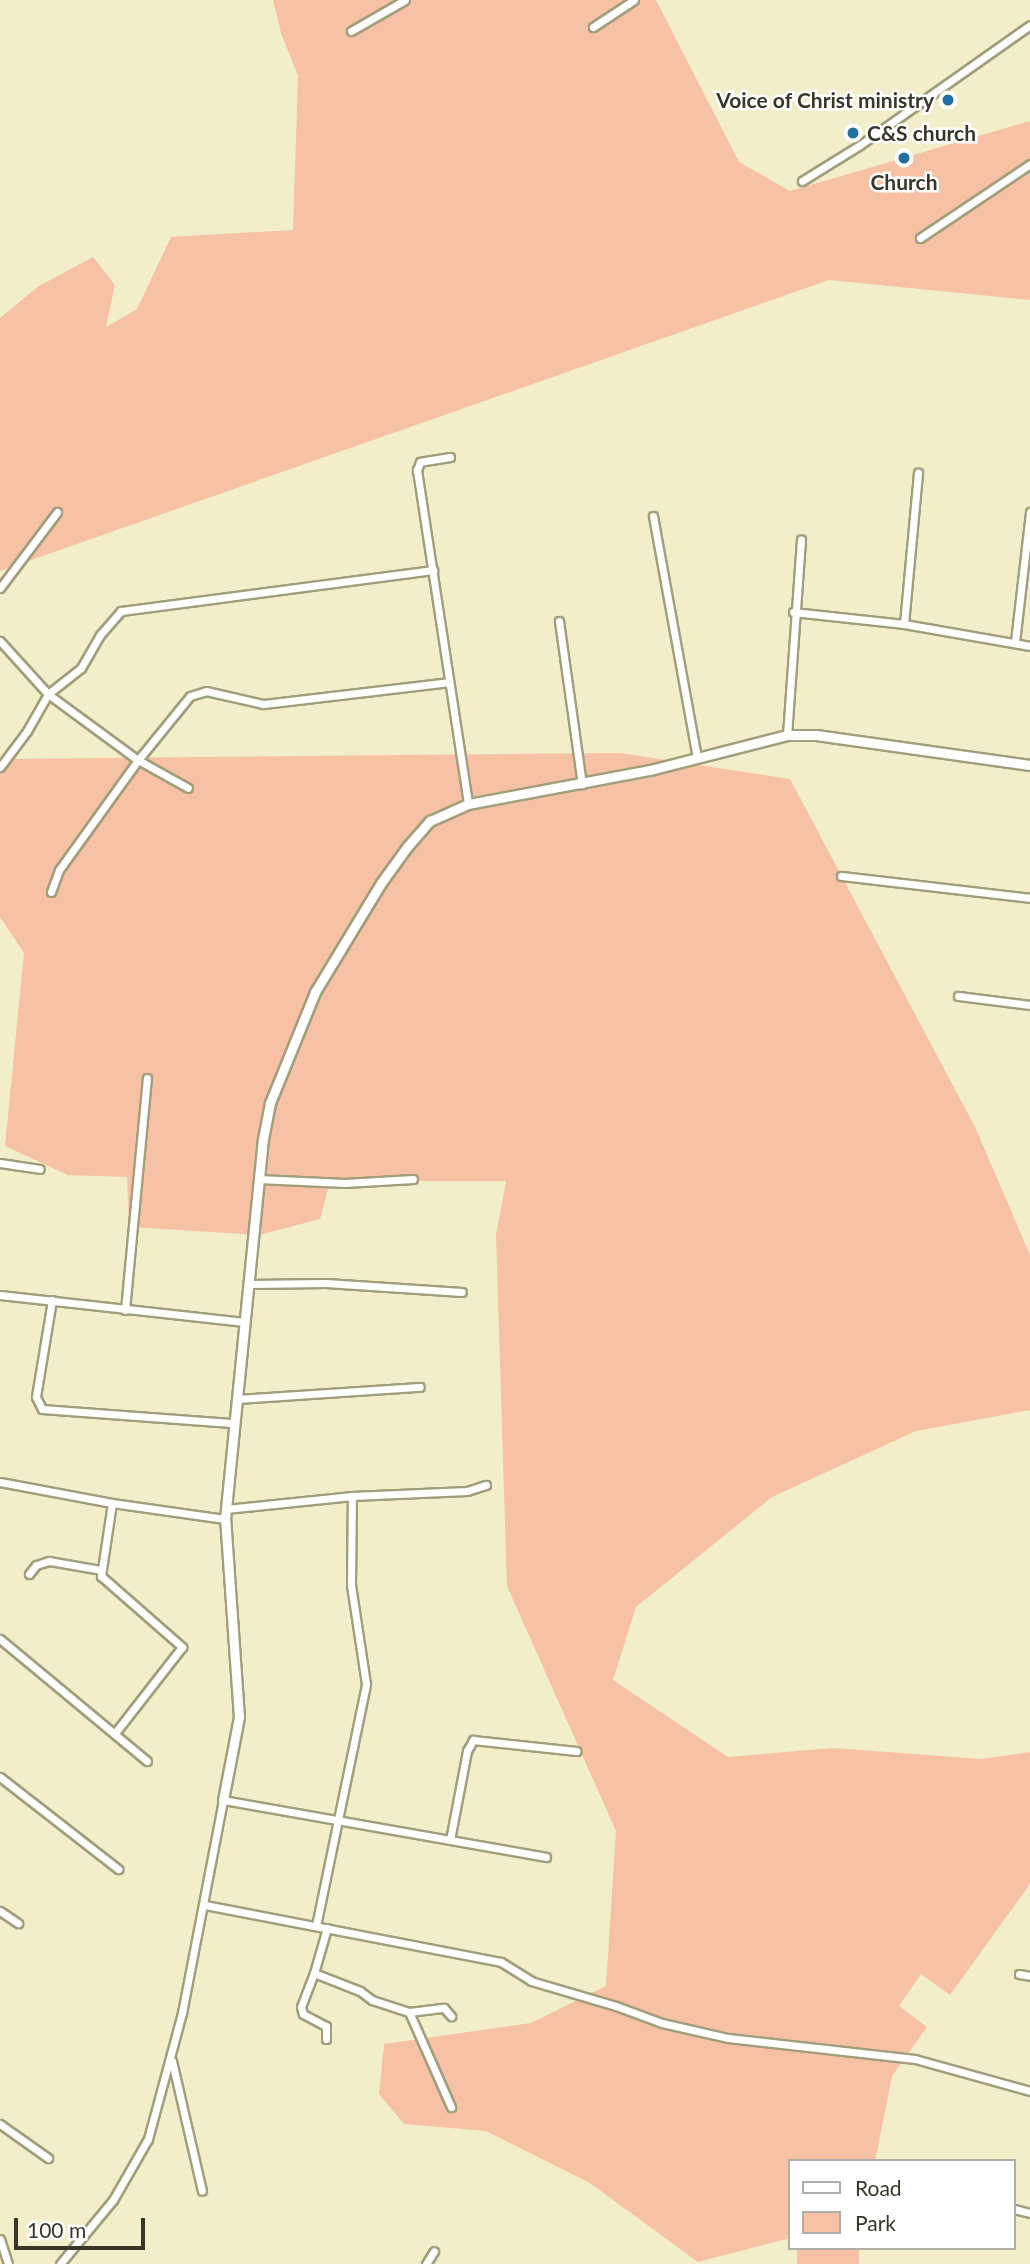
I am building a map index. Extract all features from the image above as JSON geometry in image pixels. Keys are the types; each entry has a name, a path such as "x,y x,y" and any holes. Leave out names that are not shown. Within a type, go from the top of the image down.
{"street":[{"path":"351,31 405,0"},
{"path":"593,27 634,0"},
{"path":"802,181 860,145 1030,25"},
{"path":"920,238 1030,164"},
{"path":"450,457 420,462 418,465 468,804"},
{"path":"905,624 918,473"},
{"path":"0,588 57,512"},
{"path":"1015,642 1030,512"},
{"path":"653,516 697,757"},
{"path":"787,735 793,612 801,540"},
{"path":"0,767 27,731 48,694 81,668 100,635 121,611 433,570"},
{"path":"793,612 905,624 1030,646"},
{"path":"559,621 582,784"},
{"path":"0,641 48,694 138,760 188,788"},
{"path":"51,892 59,870 138,760 185,702 198,693 214,692 263,704 449,682"},
{"path":"60,2264 113,2200 134,2167 152,2127 171,2056 205,1905 239,1717 225,1514 258,1179 270,1103 315,992 381,883 430,821 468,804 582,784 787,735 816,735 1030,765"},
{"path":"841,876 1030,898"},
{"path":"958,996 1030,1005"},
{"path":"125,1310 147,1078"},
{"path":"0,1163 40,1169"},
{"path":"258,1179 345,1183 413,1179"},
{"path":"249,1284 326,1283 462,1292"},
{"path":"0,1295 245,1322"},
{"path":"52,1300 36,1397 42,1409 234,1423"},
{"path":"237,1399 420,1387"},
{"path":"0,1482 112,1503 225,1514 352,1496 467,1491 486,1485"},
{"path":"316,1926 366,1684 351,1585 352,1496"},
{"path":"112,1503 101,1570 104,1582 182,1647 115,1733"},
{"path":"29,1574 36,1565 48,1561 101,1570"},
{"path":"0,1639 147,1761"},
{"path":"450,1840 467,1751 473,1740 576,1751"},
{"path":"0,1777 118,1870"},
{"path":"223,1800 547,1857"},
{"path":"205,1905 501,1962 531,1982 616,2006 662,2024 728,2038 915,2059 1030,2091"},
{"path":"0,1910 18,1923"},
{"path":"326,2039 326,2026 303,2014 301,2007 327,1928"},
{"path":"314,1973 360,1991 372,2000 409,2012 444,2008 451,2016"},
{"path":"1019,1974 1030,1976"},
{"path":"409,2012 451,2107"},
{"path":"171,2056 201,2191"},
{"path":"0,2124 48,2158"},
{"path":"0,2239 8,2264"},
{"path":"426,2264 434,2251"}],"green space":[{"path":"273,0 656,0 739,162 790,191 1030,121 1030,300 829,280 0,571 0,318 39,286 93,257 115,285 106,327 137,309 171,237 293,230 298,76 281,33"},
{"path":"620,753 790,779 975,1127 1030,1255 1030,1410 916,1431 772,1497 636,1607 613,1680 728,1757 833,1748 981,1759 1030,1752 1030,1884 950,1995 921,1974 899,2006 927,2027 892,2076 875,2159 788,2159 788,2239 698,2262 590,2183 486,2131 404,2124 379,2094 384,2044 531,2023 606,1986 616,1831 507,1586 496,1235 506,1181 330,1181 320,1219 259,1235 129,1227 127,1177 68,1175 5,1146 24,953 0,917 0,759"},
{"path":"797,2250 859,2250 859,2264 797,2264"}],"place":[{"name":"Voice of Christ ministry","path":"948,100"},
{"name":"C&S church","path":"853,133"},
{"name":"Church","path":"904,158"}]}
